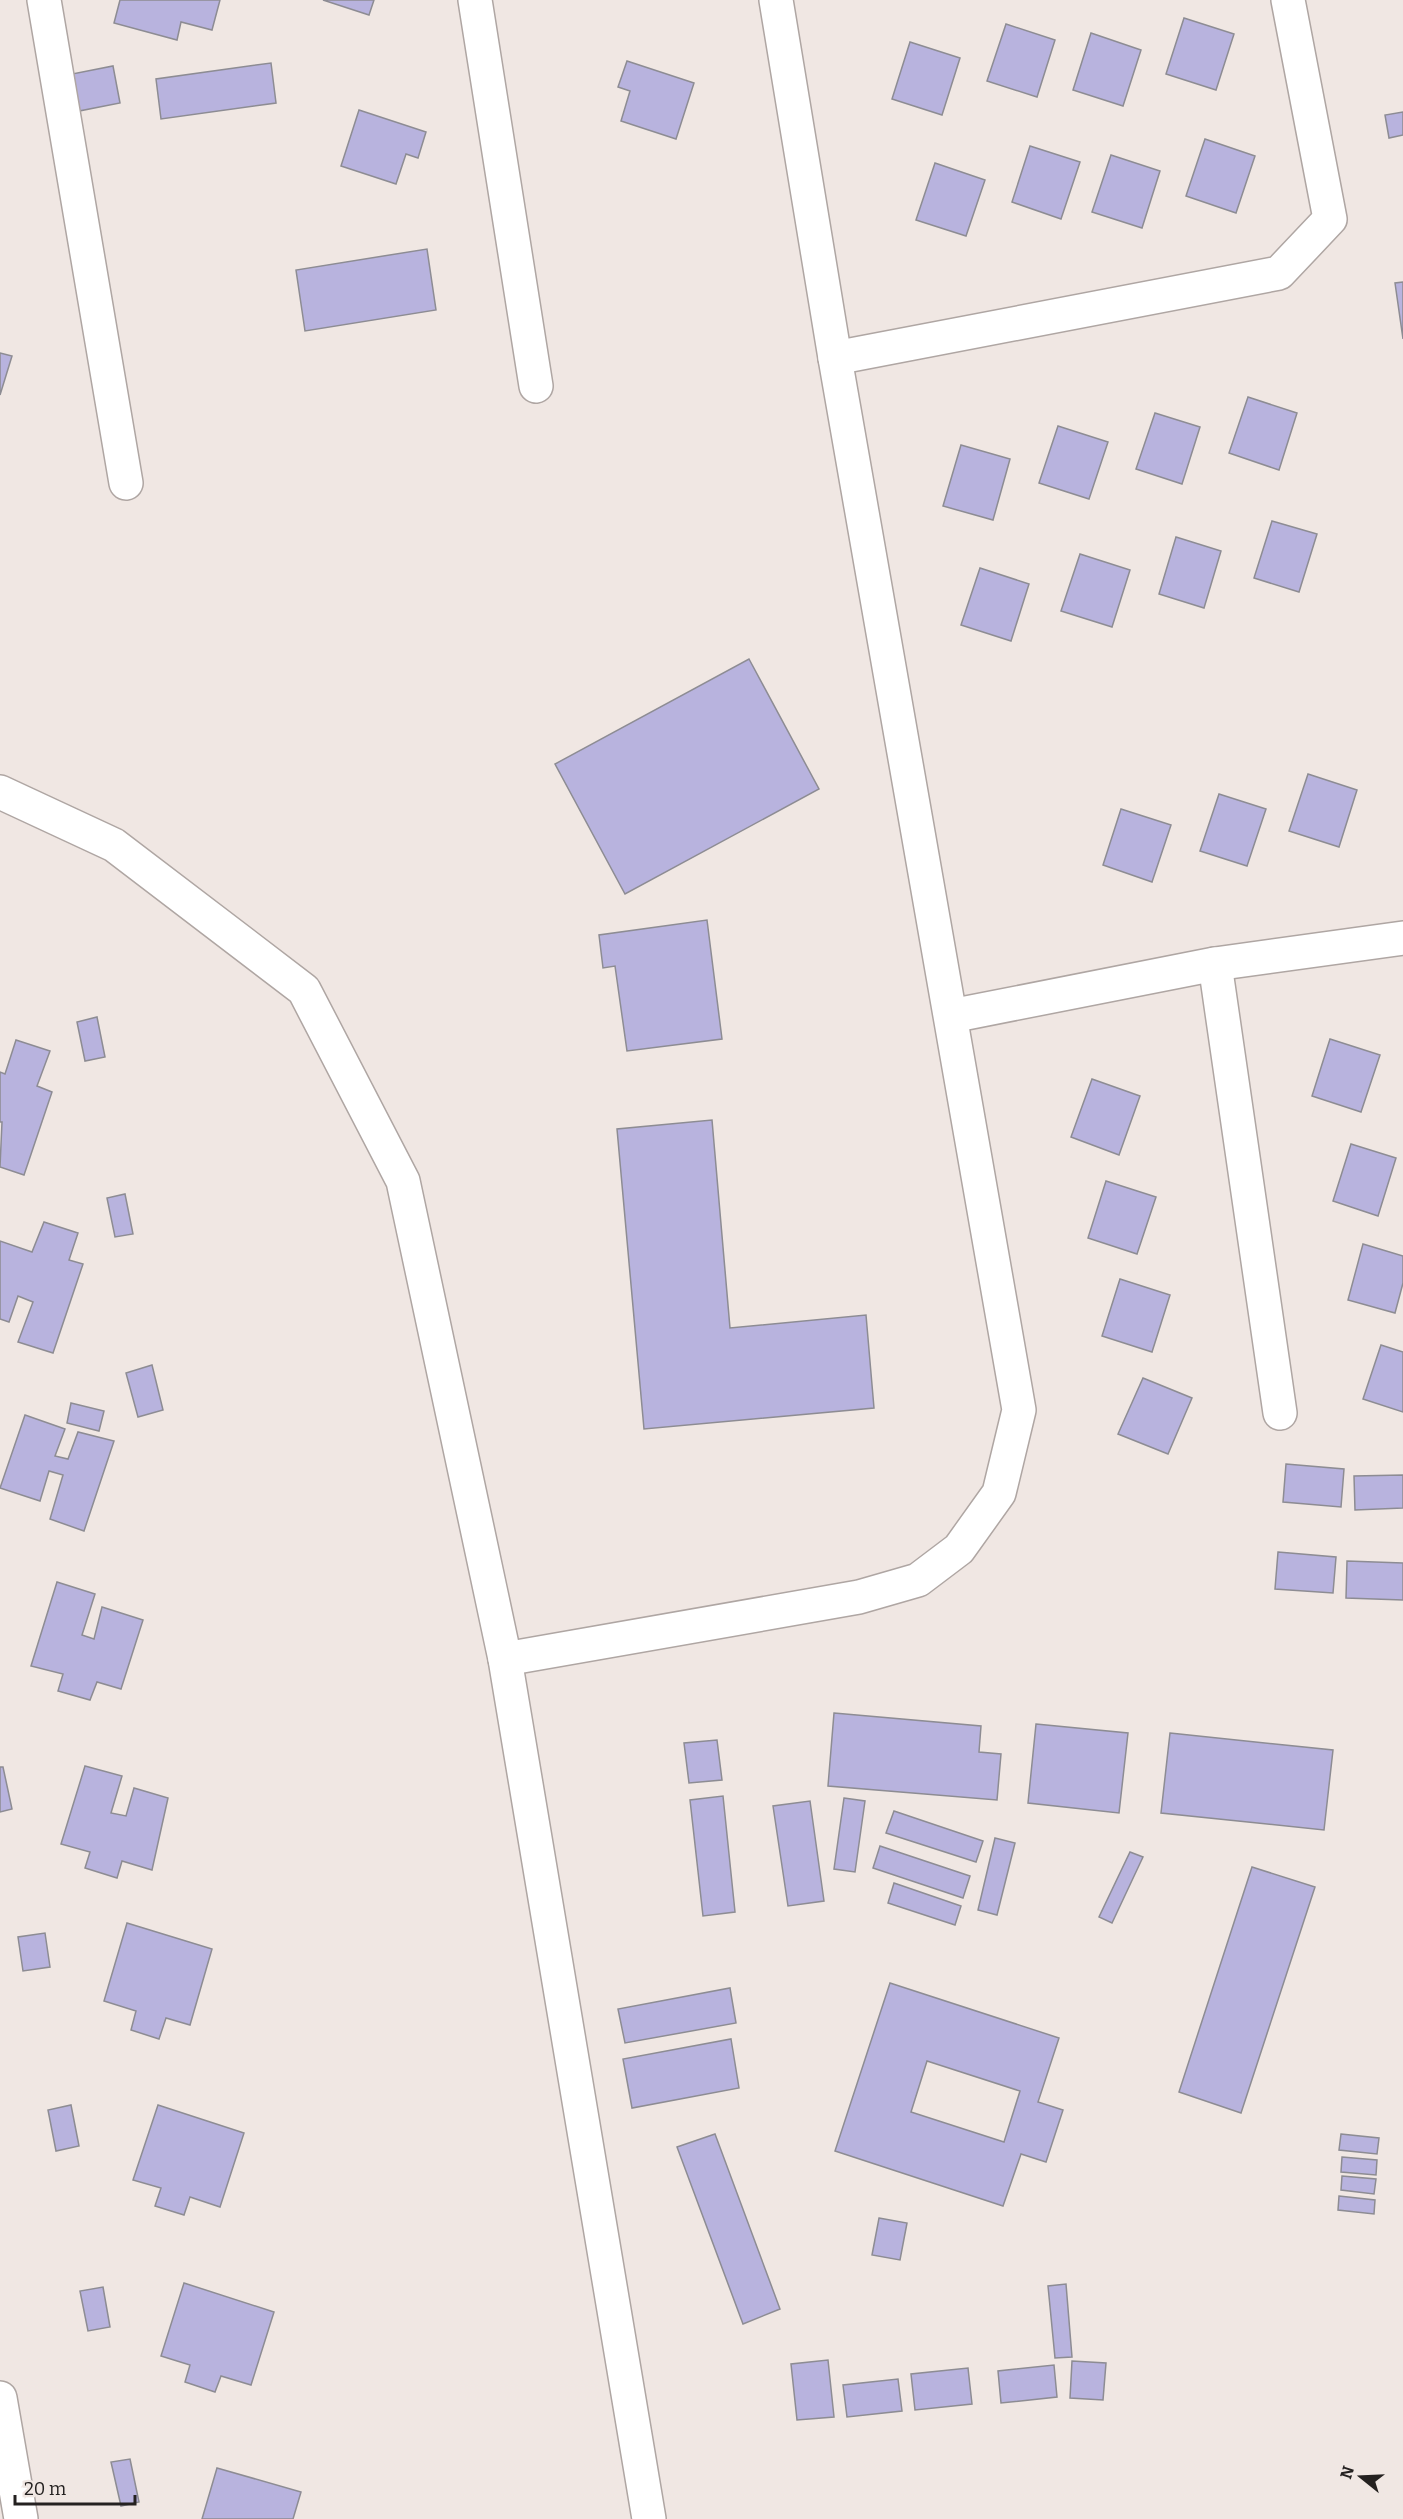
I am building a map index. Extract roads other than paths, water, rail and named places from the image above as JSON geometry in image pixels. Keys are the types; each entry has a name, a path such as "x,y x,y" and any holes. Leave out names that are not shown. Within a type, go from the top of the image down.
{"street":[{"path":"44,0 126,483"},
{"path":"475,0 536,386"},
{"path":"505,1659 860,1597 918,1580 959,1549 999,1493 1019,1410 835,358 776,0"},
{"path":"835,358 1279,273 1330,219 1288,0"},
{"path":"0,792 114,845 304,990 403,1181 505,1659 649,2519"},
{"path":"951,1016 1215,964 1403,938"},
{"path":"1215,964 1280,1413"},
{"path":"0,2398 21,2519"}]}
